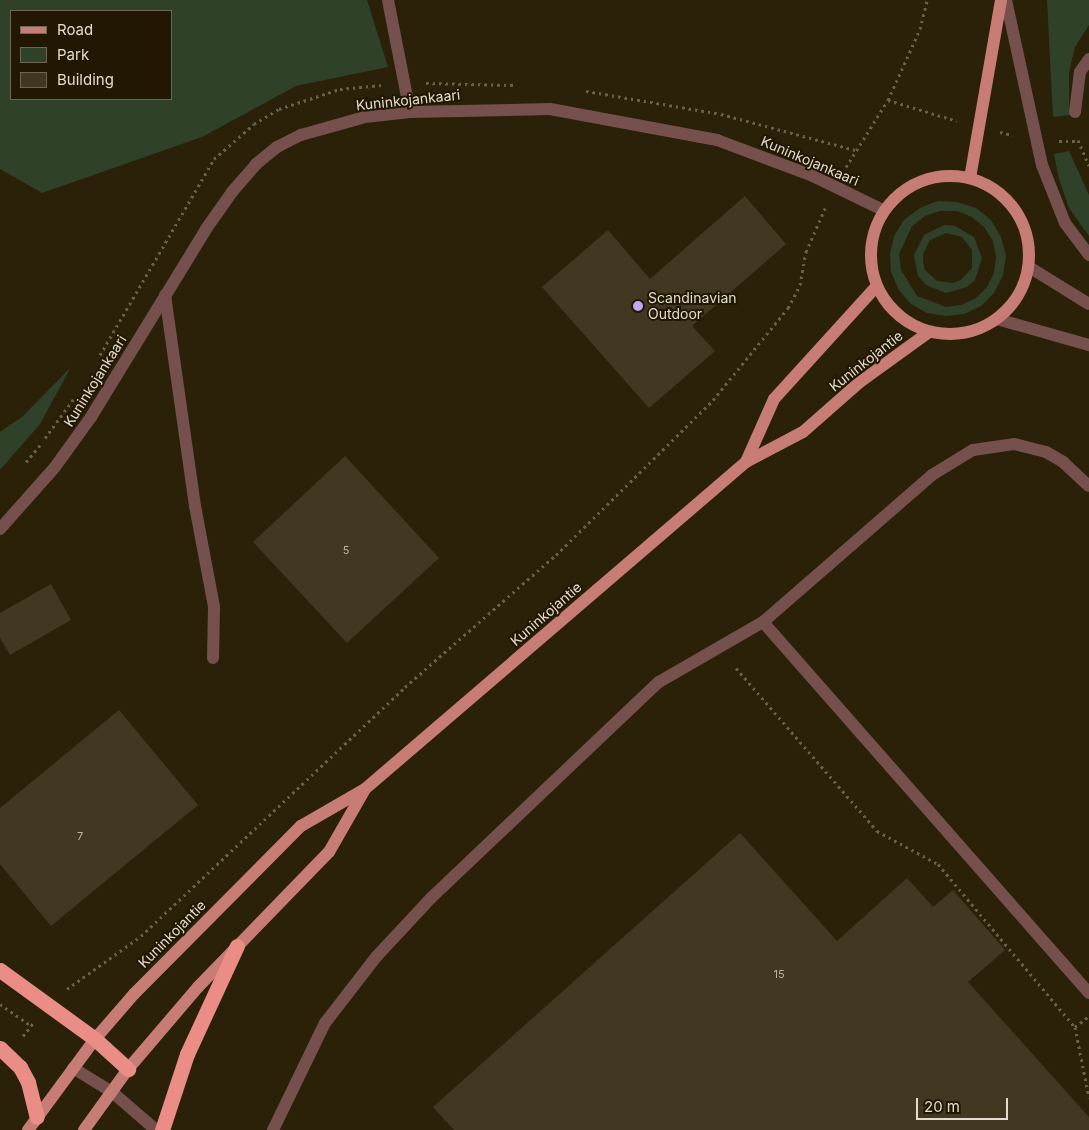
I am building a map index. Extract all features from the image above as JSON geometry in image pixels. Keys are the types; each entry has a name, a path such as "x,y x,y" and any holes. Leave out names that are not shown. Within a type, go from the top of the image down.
{"highway":[{"path":"162,1130 187,1054 237,946"},
{"path":"0,970 95,1039 128,1069"},
{"path":"4,1052 28,1082 37,1117"}],"main road":[{"path":"970,178 1000,0"},
{"path":"952,176 970,178 994,189 1014,208 1026,231 1029,267 1020,292 997,320 973,332 947,335 929,332 905,321 886,303 876,287 870,262 872,234 884,210 902,191 926,179 952,176"},
{"name":"Kuninkojantie","path":"746,462 774,400 876,287"},
{"name":"Kuninkojantie","path":"28,1130 95,1039 171,955 301,826 365,789 746,462 803,432 860,382 929,332"},
{"name":"Kuninkojantie","path":"84,1130 128,1069 237,946 329,852 365,789"}],"street":[{"path":"388,0 410,112"},
{"path":"1006,0 1042,165 1066,223 1089,255"},
{"path":"1075,112 1080,72 1089,59"},
{"name":"Kuninkojankaari","path":"0,529 55,467 86,424 165,295 232,192 256,164 277,147 328,126 410,112 550,109 668,129 765,157 884,210"},
{"path":"1029,267 1089,304"},
{"path":"165,295 195,506 214,607 213,658"},
{"path":"997,320 1089,345"},
{"path":"273,1130 326,1024 376,957 431,898 659,682 763,622 932,475 973,450 1014,444 1039,450 1064,462 1089,486"},
{"path":"763,622 1089,993"},
{"path":"73,1068 112,1092 156,1130"}],"path":[{"path":"583,90 721,114 855,150 888,100 920,29 927,0"},
{"path":"94,364 214,159 236,138 279,109 340,89 405,84 520,85"},
{"path":"1078,141 1089,166"},
{"path":"4,1052 31,1026 49,1004 141,936 405,687 556,555 713,400 788,308 800,284 806,252 816,226"},
{"path":"24,466 80,389"},
{"path":"736,668 878,831 938,864 1075,1027 1089,1098"},
{"path":"0,1004 31,1026"},
{"path":"1075,1027 1089,1016"}],"green space":[{"path":"0,0 367,0 388,67 296,86 202,137 42,193 0,169"},
{"path":"1047,0 1089,0 1089,25 1075,47 1069,73 1069,115 1053,117"},
{"path":"1069,151 1089,195 1089,236 1069,208 1059,179 1054,154"},
{"path":"938,201 957,202 976,208 991,220 1001,237 1006,256 1003,275 994,293 981,306 964,314 946,316 927,313 911,304 899,290 891,272 890,254 894,236 904,220 920,208","holes":["940,211 957,211 972,217 984,227 993,241 996,257 994,273 987,287 976,298 961,305 946,307 917,296 901,270 899,254 912,226 925,216"]},
{"path":"944,225 955,226 974,237 982,258 975,280 967,287 946,293 926,285 918,276 914,255 924,235","holes":["946,233 962,237 972,250 972,268 961,280 953,283 937,281 925,270 923,262 923,254 930,240"]},
{"path":"71,367 40,424 0,470 0,432 23,416"}],"building":[{"name":"Scandinavian Outdoor","path":"745,196 786,244 692,326 715,351 649,408 542,287 608,230 650,279"},
{"path":"345,456 439,558 347,643 253,542"},
{"path":"51,584 71,620 10,655 0,638 0,613"},
{"path":"119,710 198,805 51,926 0,864 0,808"},
{"path":"740,833 837,941 907,878 933,907 953,890 1005,950 968,982 1089,1117 1089,1130 454,1130 433,1107"}],"place":[{"name":"Scandinavian Outdoor","path":"638,306"}]}
